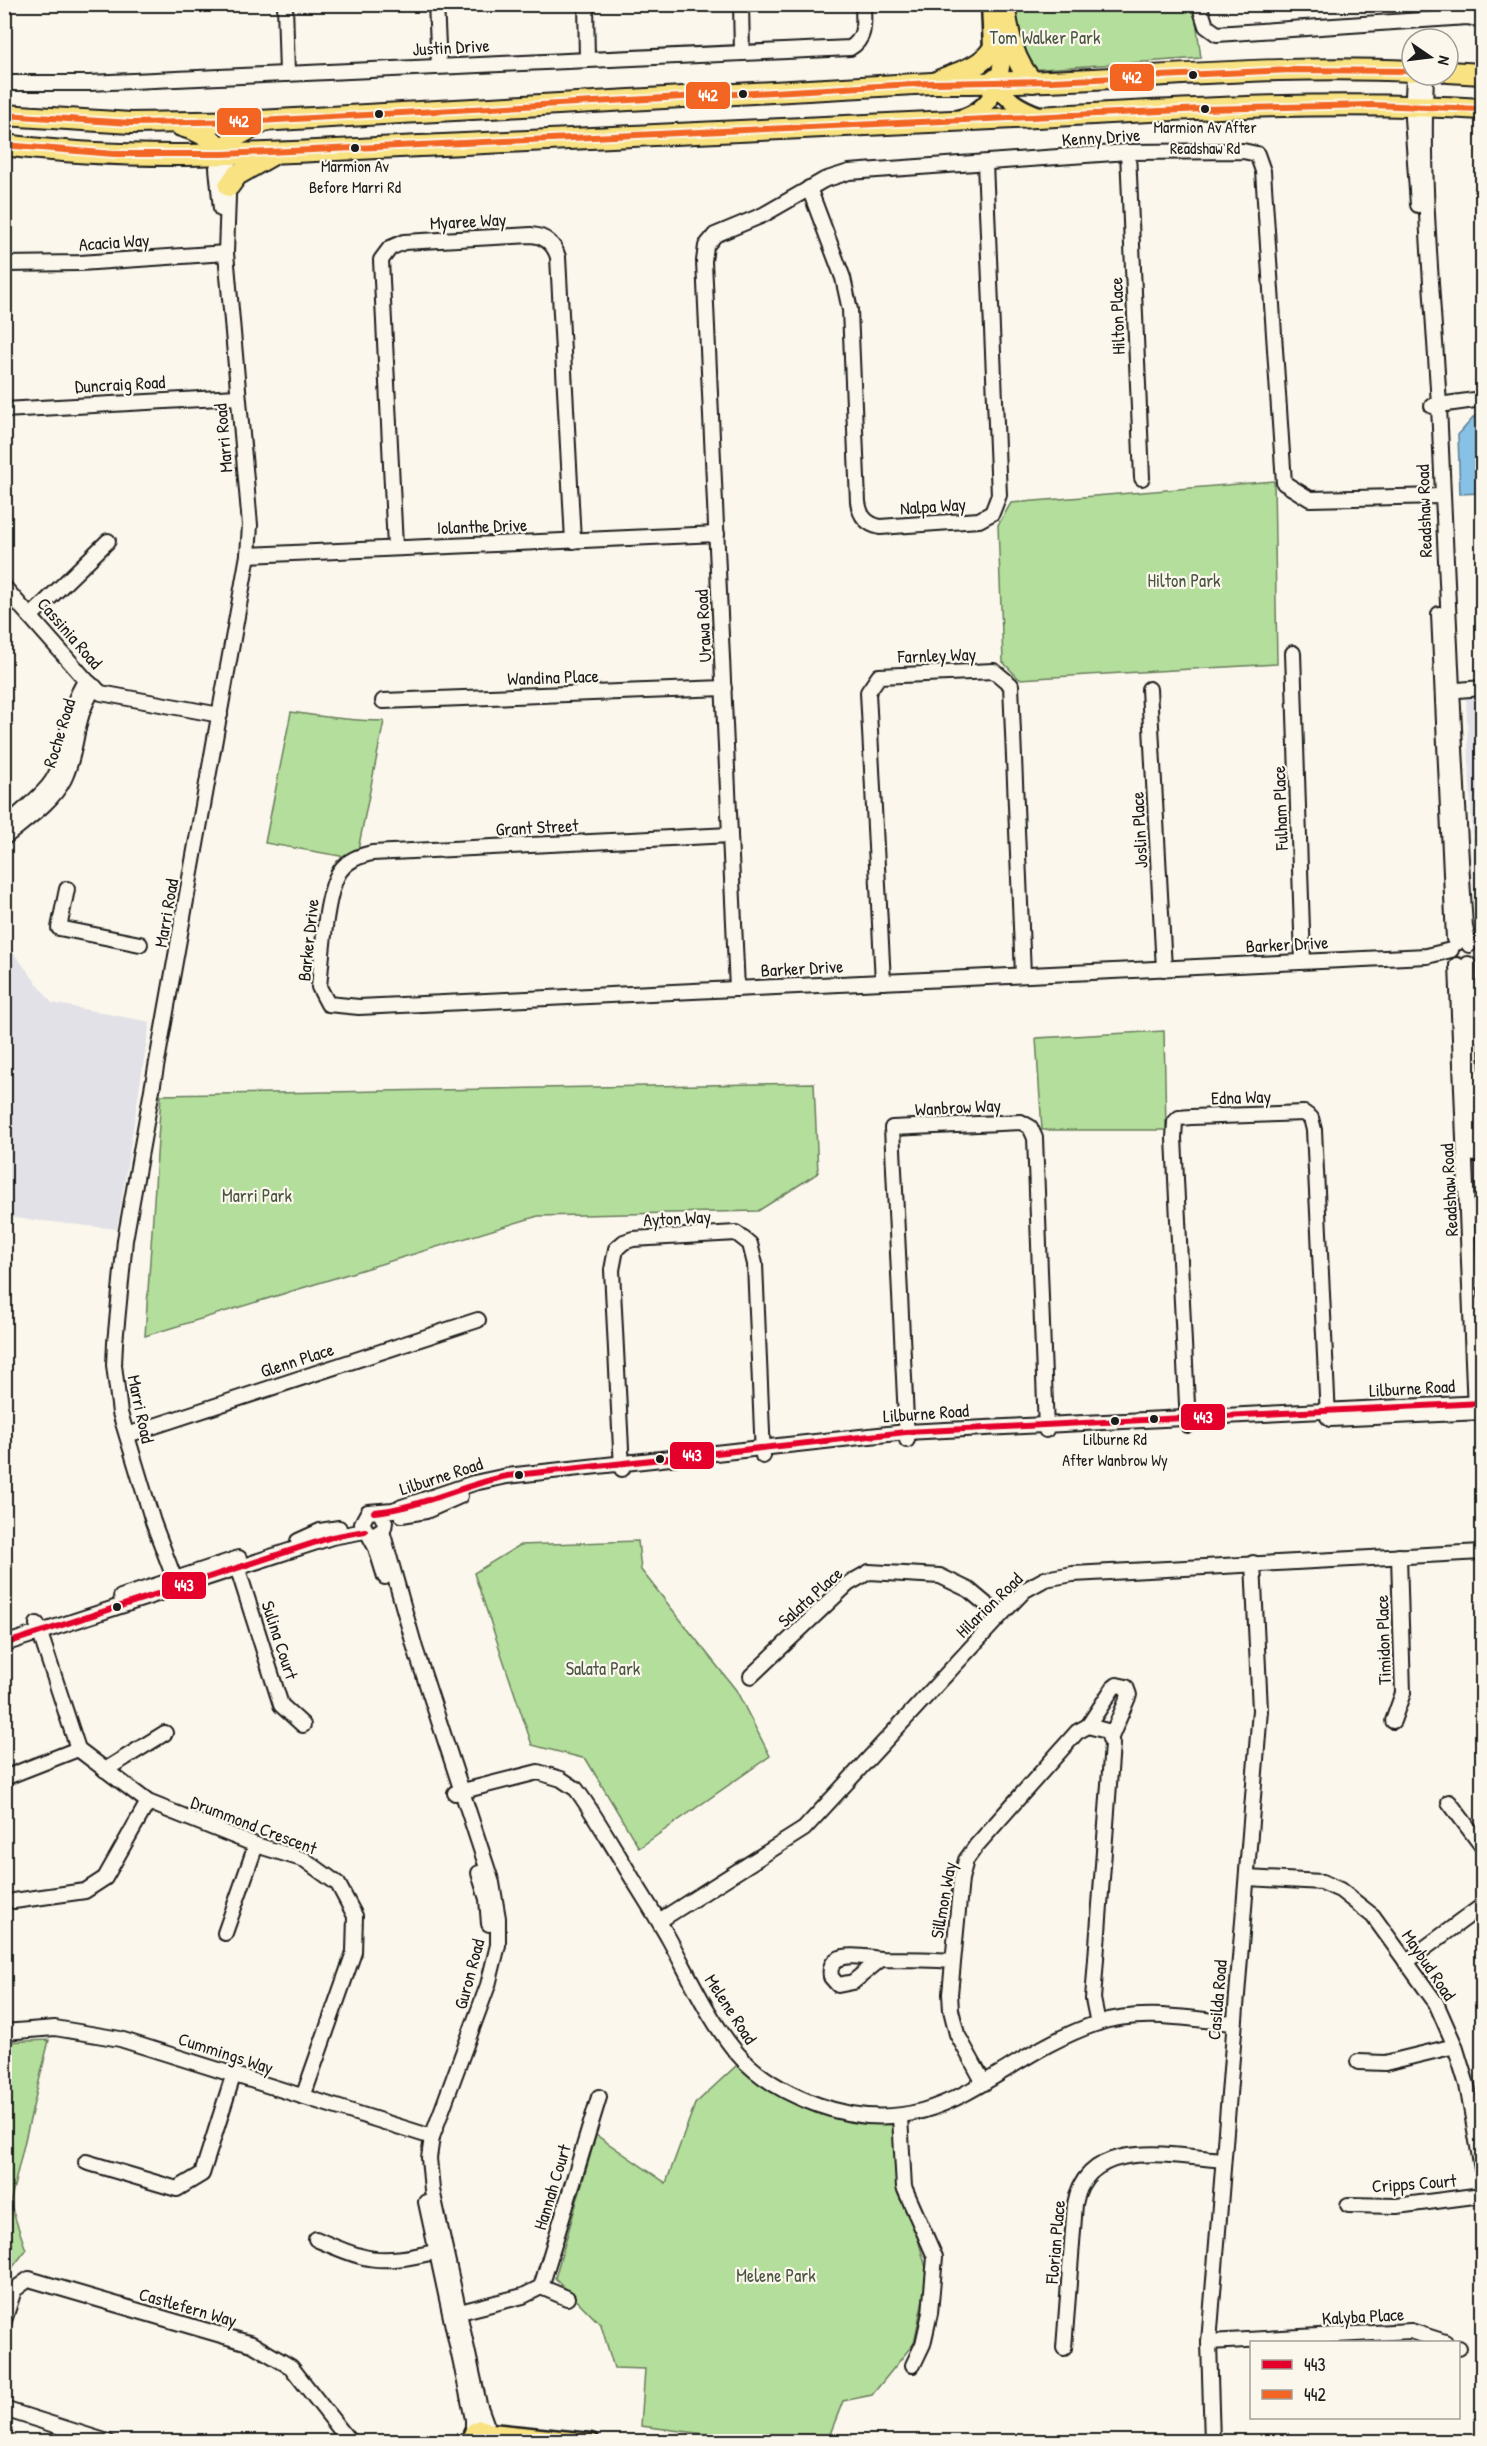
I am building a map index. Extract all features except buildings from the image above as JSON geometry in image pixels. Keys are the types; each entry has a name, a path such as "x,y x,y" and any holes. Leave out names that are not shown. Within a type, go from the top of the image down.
{"highway":[{"path":"1003,4 1012,49 1022,71 1033,82"},
{"path":"932,83 977,65 986,60 992,50"},
{"path":"4,115 170,122 269,120 932,83 998,84 1312,69 1400,71"},
{"path":"1460,73 1482,74"},
{"path":"4,145 103,154 275,153 1230,108 1418,105 1482,109"},
{"path":"223,154 233,138 269,120"},
{"path":"170,122 203,134 218,145 223,154"},
{"path":"229,186 237,175 275,153"}],"main road":[{"path":"990,4 992,50 998,84 1014,104 1042,116"},
{"path":"948,121 966,117 981,108 998,84 1003,69 1003,4"},
{"path":"478,2436 591,2442"},
{"path":"511,2442 528,2442"}],"street":[{"path":"285,4 287,74"},
{"path":"436,4 439,66"},
{"path":"586,4 587,59"},
{"path":"741,4 742,52"},
{"name":"Justin Drive","path":"4,83 89,83 850,48 858,44 864,32 863,4"},
{"path":"1199,4 1206,26 1216,34 1469,11 1482,20"},
{"name":"Readshaw Road","path":"1416,87 1449,691 1454,939 1459,955 1482,1336"},
{"name":"Readshaw Road","path":"1418,105 1423,87"},
{"name":"Kenny Drive","path":"704,261 706,246 715,235 763,215 809,188 849,171 1128,152 1243,151 1257,154 1263,171 1284,483 1310,499 1437,496"},
{"name":"Hilton Place","path":"1128,152 1142,478"},
{"name":"Marri Road","path":"176,1583 153,1522 120,1413 114,1365 125,1239 248,555 250,525 226,253 229,168 223,154"},
{"name":"Marri Road","path":"223,154 217,168 226,235"},
{"name":"Nalpa Way","path":"809,188 836,257 847,294 851,326 858,502 861,514 869,524 880,527 979,520 992,513 999,495 985,163"},
{"name":"Myaree Way","path":"395,547 381,260 390,248 404,242 531,235 550,243 558,257 573,541"},
{"name":"Acacia Way","path":"4,264 80,263 226,253"},
{"name":"Urawa Road","path":"704,261 737,989"},
{"name":"Duncraig Road","path":"4,410 237,397"},
{"path":"1434,406 1482,399"},
{"name":"Iolanthe Drive","path":"248,555 717,534"},
{"path":"31,616 108,541"},
{"name":"Cassinia Road","path":"4,587 91,684 111,695 220,715"},
{"name":"Fulham Place","path":"1293,652 1303,961"},
{"name":"Farnley Way","path":"883,982 868,692 879,676 890,675 994,671 1011,684 1023,975"},
{"name":"Roche Road","path":"4,838 9,822 51,782 59,764 69,716 91,684"},
{"name":"Wandina Place","path":"383,702 724,688"},
{"path":"1449,691 1482,688"},
{"name":"Joslin Place","path":"1149,689 1164,969"},
{"name":"Grant Street","path":"349,862 372,853 730,835"},
{"name":"Barker Drive","path":"349,862 341,870 332,890 319,987 324,999 333,1005 371,1006 1459,955"},
{"path":"67,889 59,928 140,944"},
{"name":"Readshaw Road","path":"1459,955 1479,1408"},
{"name":"Edna Way","path":"1188,1421 1174,1138 1175,1122 1179,1118 1191,1117 1304,1113 1311,1118 1328,1414"},
{"name":"Wanbrow Way","path":"906,1436 892,1128 1021,1122 1030,1127 1035,1138 1046,1428"},
{"name":"Ayton Way","path":"622,1467 612,1270 616,1249 624,1242 644,1237 736,1233 750,1244 755,1264 763,1451"},
{"name":"Glenn Place","path":"127,1435 478,1320"},
{"name":"Lilburne Road","path":"380,1513 493,1478 622,1467 906,1436 1479,1408"},
{"name":"Lilburne Road","path":"4,1644 38,1628 236,1563 372,1528 401,1515 426,1511 477,1491 622,1467"},
{"name":"Guron Road","path":"380,1513 385,1522 372,1528 415,1648 459,1791 496,1896 498,1945 482,2004 428,2136 440,2250 455,2313 472,2419 478,2436"},
{"name":"Hilarion Road","path":"659,1921 804,1829 1000,1616 1025,1590 1044,1579 1074,1574 1482,1552"},
{"name":"Timidon Place","path":"1393,1721 1403,1693 1399,1556"},
{"name":"Sulina Court","path":"236,1563 281,1704 303,1725"},
{"name":"Casilda Road","path":"1212,2442 1209,2342 1260,1710 1253,1563"},
{"name":"Salata Place","path":"751,1676 848,1584 869,1572 940,1576 969,1590 1000,1616"},
{"path":"4,1778 78,1749 38,1628"},
{"name":"Lilburne Road","path":"4,1634 38,1628"},
{"name":"Sillmon Way","path":"984,2083 953,2022 950,1994 961,1879 966,1860 1077,1732 1088,1726 1113,1688 1122,1685 1126,1687 1129,1695 1111,1737 1093,1999 1098,2023"},
{"path":"1088,1726 1102,1728 1111,1737"},
{"path":"105,1770 165,1733"},
{"name":"Drummond Crescent","path":"78,1749 148,1802 256,1845 305,1860 338,1884 355,1916 354,1952 303,2097"},
{"name":"Melene Road","path":"459,1791 538,1772 570,1784 586,1802 659,1921 707,2009 747,2064 782,2089 821,2106 869,2116 900,2117 940,2107 1070,2035 1098,2023 1157,2016 1233,2023"},
{"path":"14,1901 85,1891 105,1878 148,1802"},
{"path":"1449,1802 1482,1846"},
{"path":"225,1933 256,1845"},
{"name":"Maybud Road","path":"1247,1878 1322,1882 1340,1890 1373,1916 1436,2003 1455,2046 1467,2085 1482,2169"},
{"path":"1406,1962 1482,1906"},
{"path":"880,1959 952,1961"},
{"name":"Cummings Way","path":"4,2032 55,2028 120,2039 234,2073 428,2136"},
{"path":"1358,2062 1385,2063 1455,2046"},
{"path":"86,2162 177,2189 202,2174 234,2073"},
{"name":"Hannah Court","path":"541,2288 599,2097"},
{"path":"900,2117 904,2187 934,2258 930,2313 923,2344 913,2365"},
{"name":"Florian Place","path":"1064,2348 1075,2204 1083,2183 1101,2166 1135,2153 1222,2160"},
{"name":"Cripps Court","path":"1348,2205 1397,2206 1482,2195"},
{"path":"316,2239 374,2259 388,2260 440,2250"},
{"name":"Castlefern Way","path":"4,2321 14,2290 29,2279 252,2344 291,2367 350,2442"},
{"path":"455,2313 523,2296 541,2288 567,2298"},
{"name":"Kalyba Place","path":"1209,2342 1411,2331 1438,2341"},
{"path":"4,2409 108,2442"}],"shaded area":[{"path":"1482,696 1482,1041 1466,698"},
{"path":"5,942 52,1003 150,1022 117,1229 5,1217"}],"green space":[{"name":"Tom Walker Park","path":"1012,5 1194,5 1201,58 1014,71"},
{"name":"Hilton Park","path":"1274,481 1277,664 1019,679 1003,662 998,525 1011,503"},
{"path":"291,712 384,721 358,850 346,857 265,843"},
{"path":"1164,1031 1166,1130 1042,1130 1036,1038"},
{"name":"Marri Park","path":"814,1083 818,1173 758,1211 538,1216 145,1336 161,1095"},
{"name":"Salata Park","path":"638,1541 641,1570 736,1690 770,1756 639,1848 586,1759 532,1745 474,1573 520,1545"},
{"path":"49,2040 10,2203 26,2250 5,2277 5,2042"},
{"name":"Melene Park","path":"737,2065 771,2092 837,2119 893,2123 898,2194 915,2228 928,2275 914,2343 872,2395 843,2401 827,2442 761,2441 641,2426 645,2369 614,2368 601,2325 555,2278 596,2135 666,2183 695,2104"}],"water":[{"path":"1481,409 1482,493 1460,494 1458,435"}],"transit line":[{"name":"442","path":"4,115 131,123 259,121 932,83 1052,81 1292,70 1400,71"},
{"name":"442","path":"4,145 114,154 223,154 1204,109 1371,105 1482,109"},
{"name":"443","path":"374,1512 408,1506 507,1476 906,1432 1482,1403"},
{"name":"443","path":"4,1644 332,1537 365,1531"}],"place":[{"name":"Marmion Av After Readshaw Rd","path":"1205,109"},
{"name":"Marmion Av Before Marri Rd","path":"355,148"},
{"name":"Lilburne Rd After Wanbrow Wy","path":"1115,1421"}]}
